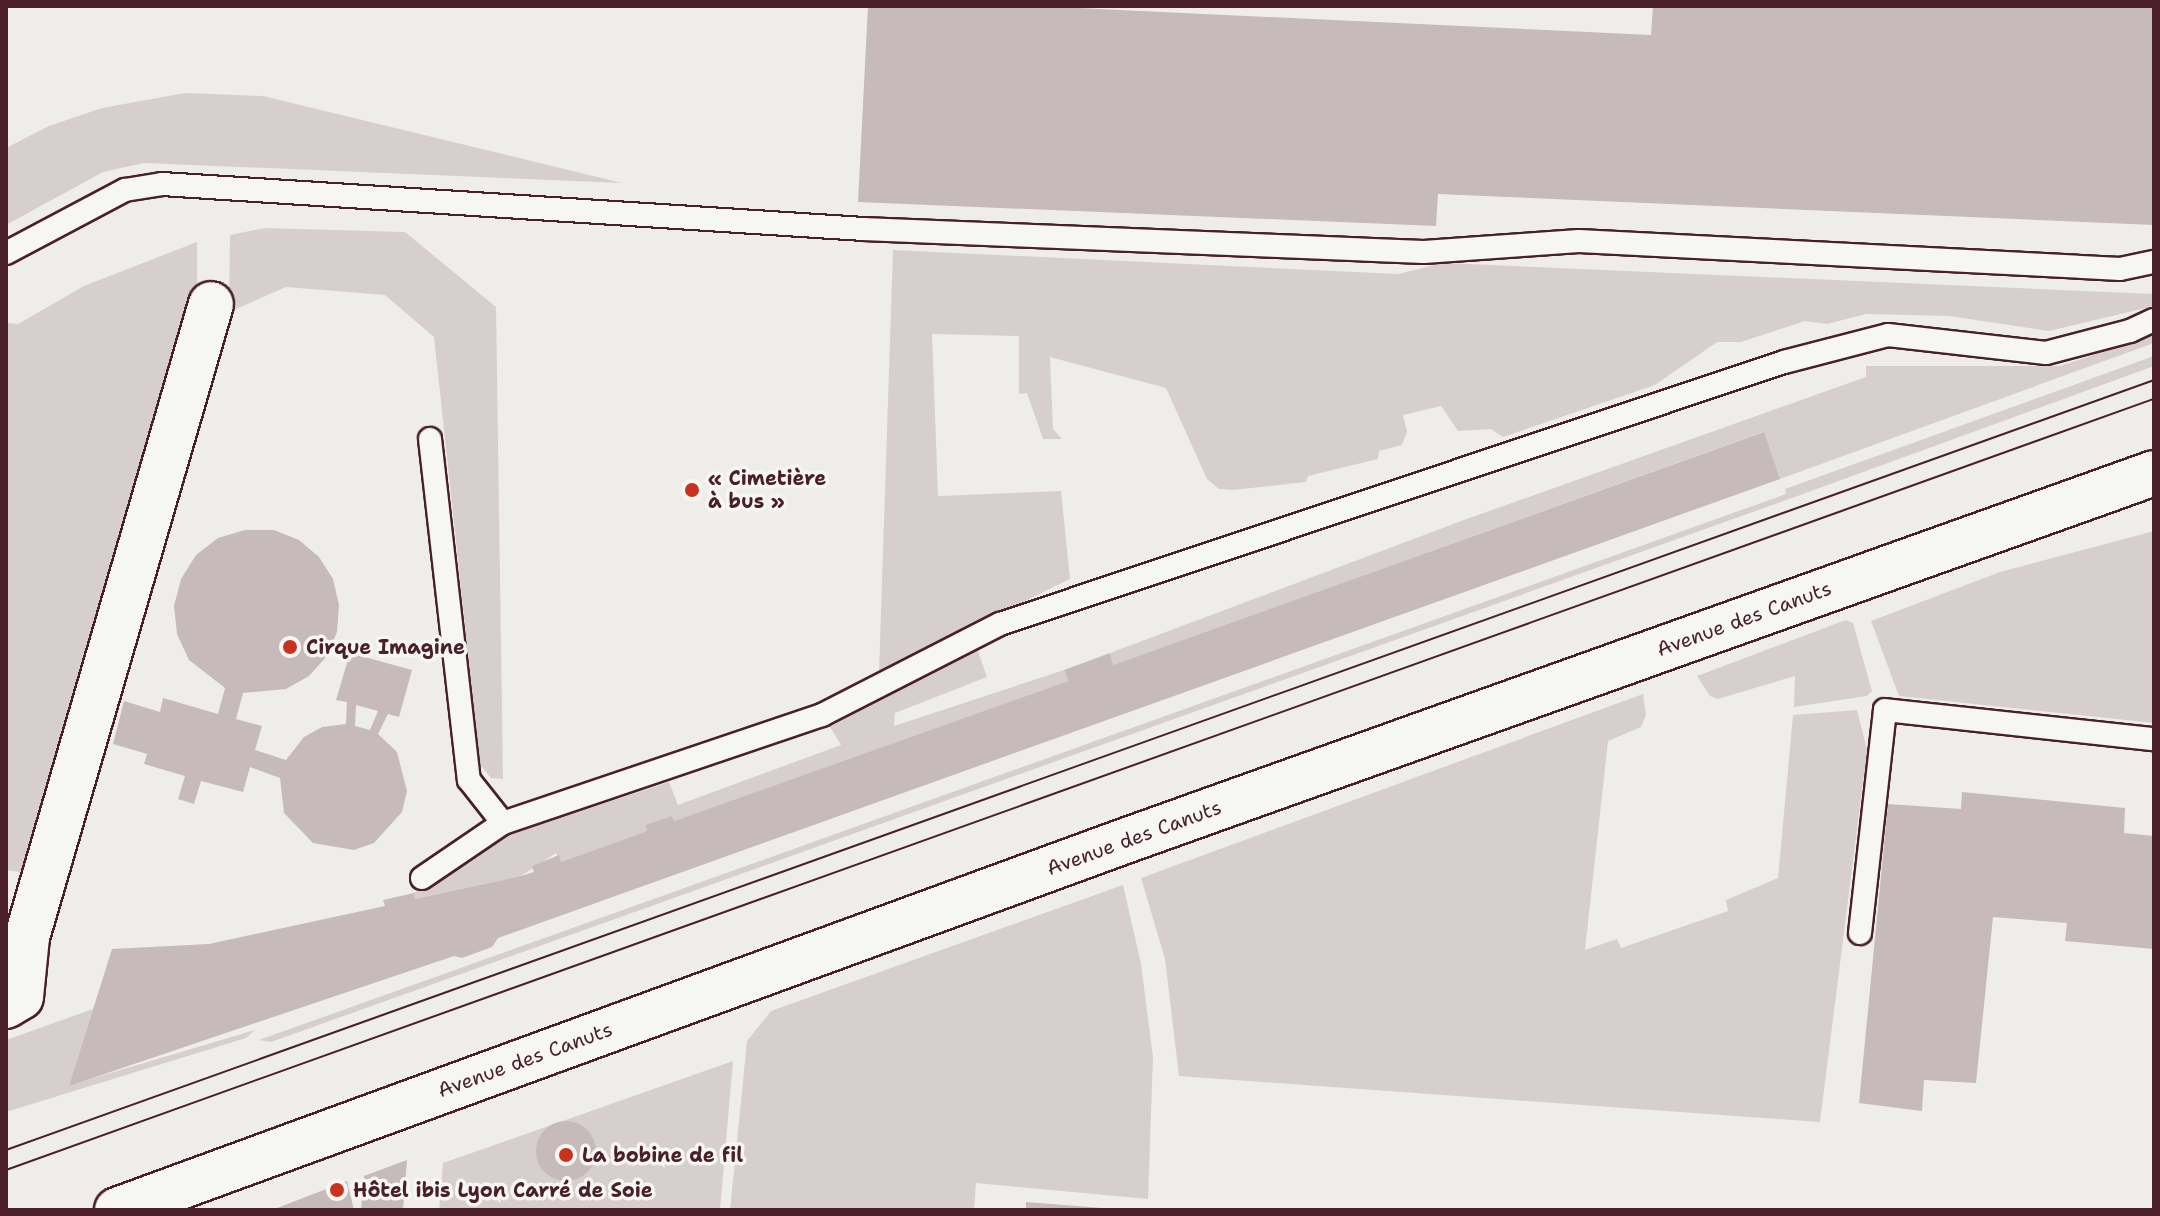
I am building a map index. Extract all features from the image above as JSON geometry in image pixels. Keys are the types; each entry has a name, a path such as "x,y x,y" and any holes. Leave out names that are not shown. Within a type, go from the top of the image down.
{"street":[{"path":"6,1006 21,997 27,937 211,304"},
{"name":"Avenue des Canuts","path":"117,1210 1122,842 2154,473"}],"lane":[{"path":"6,253 125,190 162,184 863,229 1424,252 1579,241 2120,269 2154,262"},
{"path":"422,878 503,823 822,715 1000,624 1784,362 1888,335 2046,353 2130,331 2154,320"},
{"path":"430,439 469,780 503,823"},
{"path":"1860,933 1885,710 2154,739"}],"shaded area":[{"path":"185,93 263,96 622,183 144,163 103,172 6,225 6,148 49,126 102,108"},
{"path":"265,228 405,232 496,307 503,779 491,778 480,764 434,337 385,295 286,287 229,312 230,235"},
{"path":"197,242 197,311 226,319 63,878 6,870 6,323 18,324 84,286"},
{"path":"893,250 1398,274 1443,263 2154,294 2154,306 2049,331 1949,316 1866,314 1827,324 1805,321 1741,342 1717,342 1655,385 1503,437 1491,429 1458,431 1441,406 1403,415 1407,431 1402,445 1379,451 1378,459 1308,476 1306,482 1233,490 1219,489 1207,479 1166,388 1050,357 1053,429 1062,439 1043,439 1027,393 1019,394 1019,336 932,334 938,496 1061,491 1070,579 879,672"},
{"path":"2154,335 2154,343 1780,479 1763,432 1113,665 1110,653 1464,520 1866,377 1866,366 2060,366"},
{"path":"2154,356 2154,366 1792,498 271,1042 259,1040 1786,494 1785,489"},
{"path":"2154,531 2154,723 1899,696 1871,621 2000,572"},
{"path":"1846,620 1853,623 1872,691 1867,696 1794,707 1795,676 1718,699 1710,696 1697,676"},
{"path":"977,648 987,677 895,713 894,726 1064,670 1068,681 674,821 672,816 645,825 647,831 561,862 556,853 521,876 415,899 414,893 497,839 669,782 678,805 841,745 830,727"},
{"path":"1643,694 1646,715 1641,727 1608,741 1585,950 1617,939 1621,948 1728,911 1726,900 1778,878 1793,715 1857,710 1867,750 1820,1122 1179,1076 1165,959 1141,878"},
{"path":"1123,885 1141,964 1153,1057 1148,1199 976,1183 974,1210 730,1210 747,1041 771,1011"},
{"path":"93,1009 70,1085 255,1030 246,1038 6,1112 6,1040"},
{"path":"733,1061 720,1210 439,1210 443,1163"}],"building":[{"path":"868,6 1036,6 1651,35 1653,6 2154,6 2154,225 1438,194 1436,226 858,202"},
{"path":"1764,432 1780,479 498,938 492,947 462,958 454,956 69,1086 112,949 209,944 385,906 383,900 414,893 415,899 534,872 532,866 559,855 561,862 647,831 645,825 672,816 674,821 1068,681 1064,670 1110,653 1113,665"},
{"path":"245,530 274,530 299,540 319,557 333,579 339,605 337,632 327,656 309,676 286,689 243,693 236,719 262,726 255,750 286,760 304,737 322,727 346,724 347,702 336,700 350,653 412,670 399,717 388,714 378,734 397,752 407,791 402,812 374,843 354,850 313,843 284,813 280,778 250,767 243,792 201,781 194,804 178,799 185,776 144,764 147,754 113,744 124,701 160,712 163,698 218,714 225,688 189,660 177,634 174,606 181,579 196,555 218,538","holes":["356,705 378,711 370,730 355,726"]},
{"path":"1962,792 2125,808 2124,833 2154,836 2154,949 2065,941 2067,923 1993,917 1976,1083 1924,1080 1922,1111 1859,1103 1888,804 1961,809"},
{"name":"La bobine de fil","path":"566,1121 587,1130 596,1151 587,1172 566,1181 545,1172 536,1151 545,1130"},
{"path":"407,1160 403,1210 361,1210 364,1176"},
{"name":"Hôtel ibis Lyon Carré de Soie","path":"347,1181 354,1210 272,1210"},
{"path":"1026,1202 1102,1208 1102,1210 1026,1210"}],"tram line":[{"path":"6,1150 2154,380"},
{"path":"6,1170 2154,399"}],"place":[{"name":"« Cimetière à bus »","path":"692,490"},
{"name":"Cirque Imagine","path":"290,647"},
{"name":"La bobine de fil","path":"566,1155"},
{"name":"Hôtel ibis Lyon Carré de Soie","path":"337,1190"}]}
